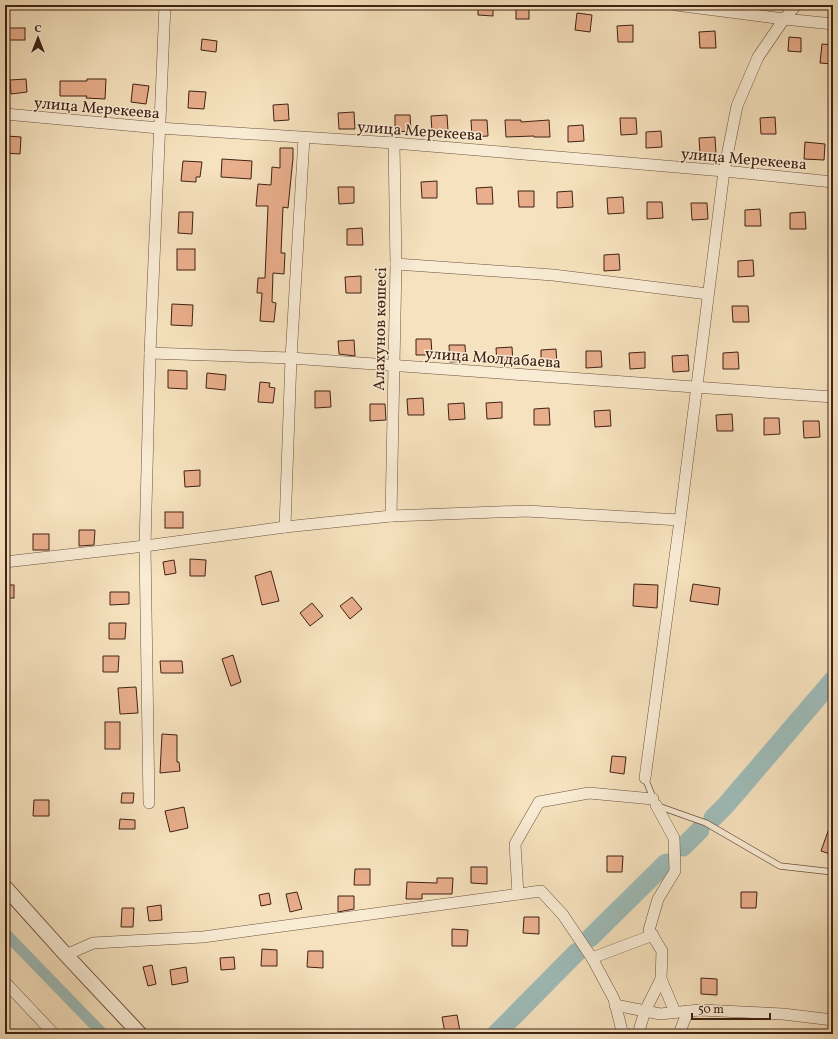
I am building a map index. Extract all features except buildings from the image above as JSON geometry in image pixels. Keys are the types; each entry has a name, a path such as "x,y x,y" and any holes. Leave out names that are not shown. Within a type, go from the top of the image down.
{"street":[{"path":"149,803 144,546 150,353 165,5"},
{"path":"676,5 784,20 833,24"},
{"path":"645,778 680,520 724,171 738,106 758,57 796,5"},
{"name":"улица Мерекеева","path":"5,114 159,128 394,143 724,171 833,182"},
{"path":"286,527 292,358 304,138"},
{"name":"Алахунов көшесі","path":"391,516 396,264 394,143"},
{"path":"396,264 553,275 708,294"},
{"name":"улица Молдабаева","path":"150,353 292,358 833,397"},
{"path":"5,562 144,546 286,527 391,516 526,511 680,520"},
{"path":"518,894 515,844 539,802 589,793 655,802 674,838 675,872 658,899 649,930 662,951 661,979 645,1011 638,1034"},
{"path":"5,887 140,1034"},
{"path":"66,955 93,943 203,937 540,891 563,915 592,958 614,999 622,1031 627,1034"},
{"path":"592,958 653,935"},
{"path":"661,979 675,1012"},
{"path":"5,982 54,1034"},
{"path":"615,1005 660,1014 700,1010 783,1014 833,1020"},
{"path":"679,1034 688,1011"}],"lane":[{"path":"645,778 655,802 706,823 780,866 833,872"}],"waterway":[{"path":"713,818 726,805 833,680"},
{"path":"683,847 700,830"},
{"path":"590,938 666,863"},
{"path":"5,933 103,1034"},
{"path":"496,1034 577,952"}]}
